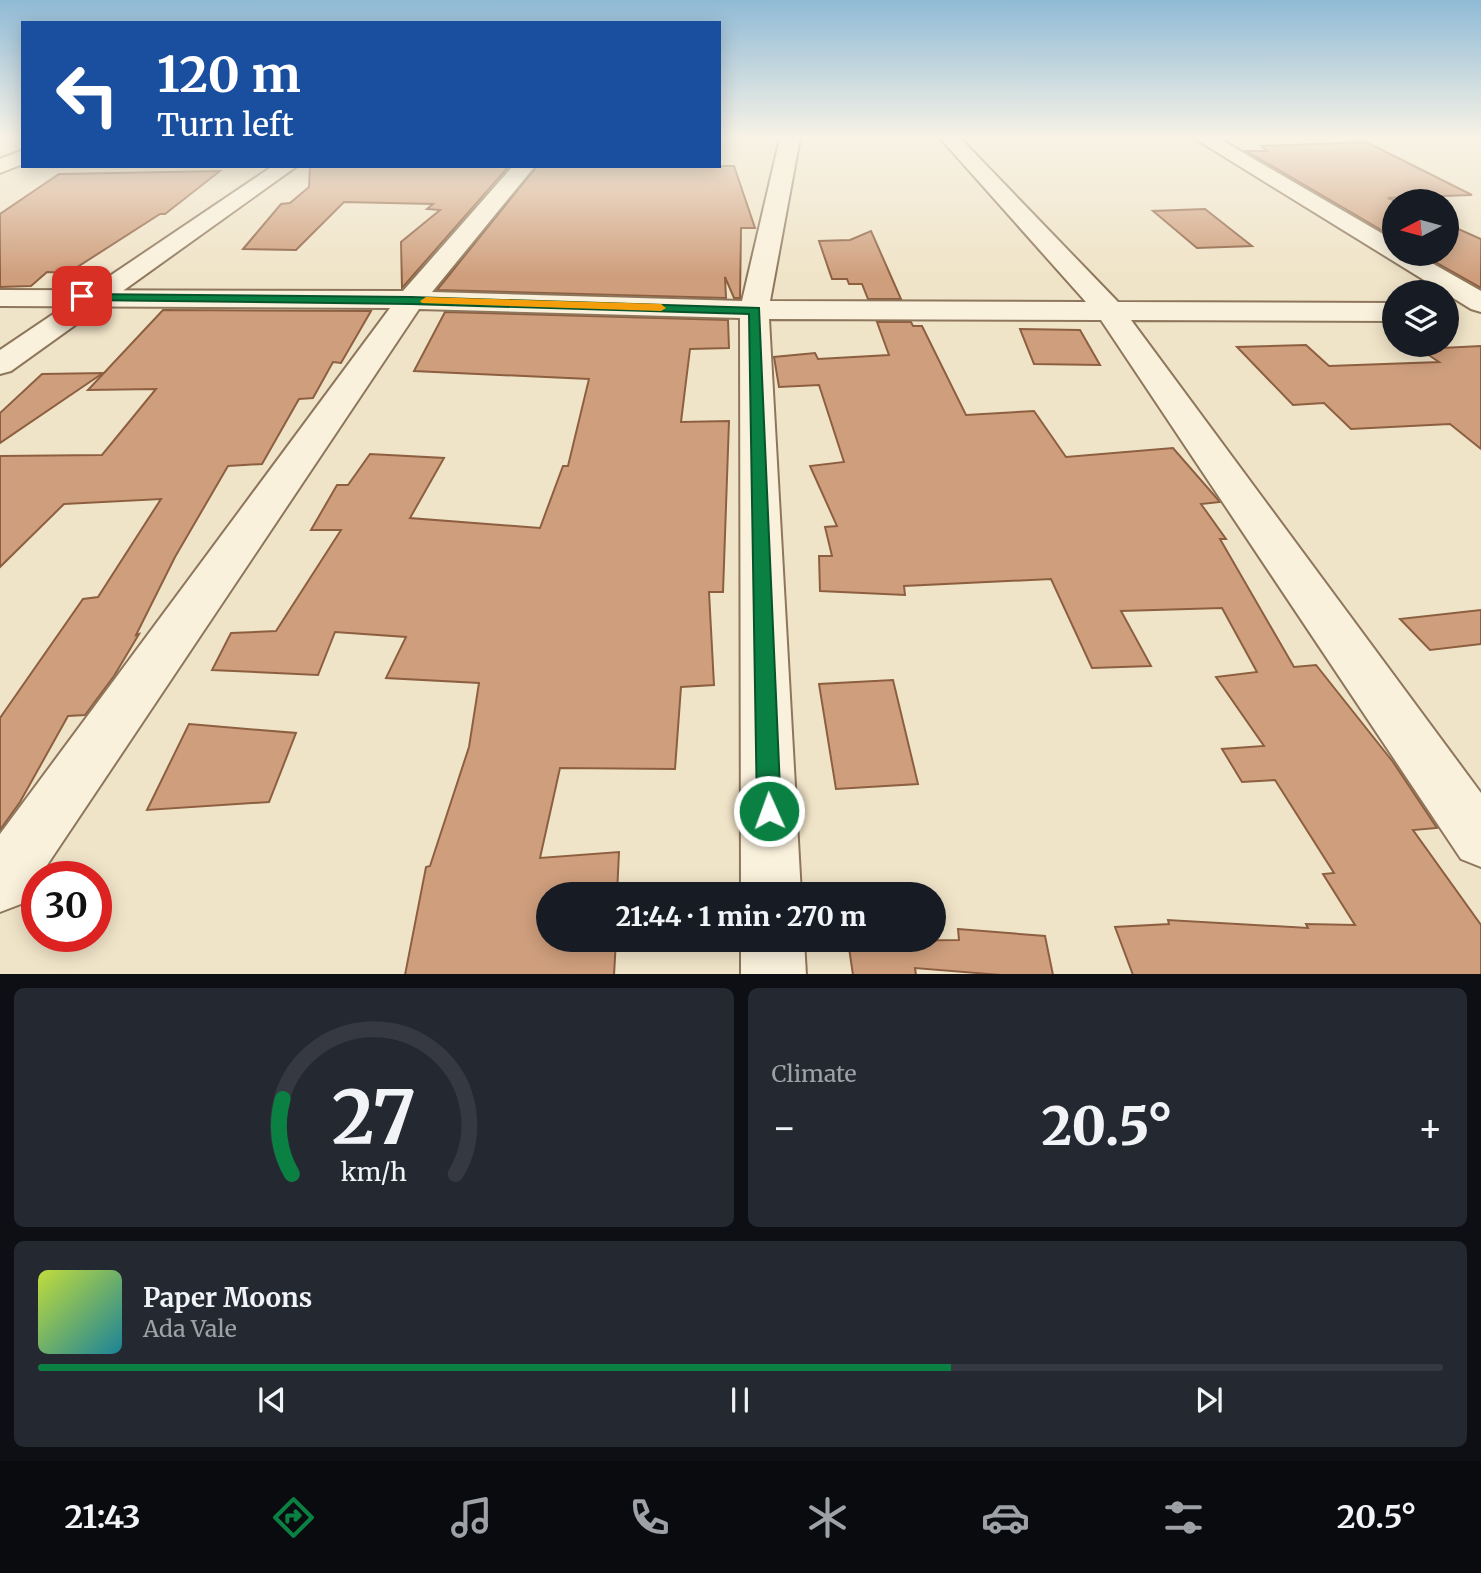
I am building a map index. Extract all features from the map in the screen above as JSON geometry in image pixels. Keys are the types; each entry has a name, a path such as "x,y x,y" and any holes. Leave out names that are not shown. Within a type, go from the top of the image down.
{"street":[{"path":"0,335 230,183"},
{"path":"0,364 262,183"},
{"path":"0,883 411,300 510,183"},
{"path":"771,882 754,310 780,183"},
{"path":"991,183 1108,309 1481,840"},
{"path":"1279,183 1382,245"},
{"path":"1418,266 1481,303"},
{"path":"0,298 102,296 411,300 754,310 1382,312"},
{"path":"1459,312 1481,313"},
{"path":"773,952 774,974"}],"building":[{"path":"45,183 204,183 165,214 160,214 68,273 47,272 31,286 0,287 0,214"},
{"path":"309,183 494,183 402,288 401,242 440,210 427,209 433,204 344,202 296,250 243,249 281,204 290,203 309,187"},
{"path":"523,183 740,183 755,228 741,228 740,298 734,298 725,277 726,298 437,290"},
{"path":"1302,183 1449,183 1472,195 1460,195 1460,189 1382,189 1382,230"},
{"path":"1205,209 1252,246 1197,248 1153,211"},
{"path":"1460,230 1481,239 1481,288 1442,266 1460,266"},
{"path":"871,231 901,299 868,299 862,284 849,284 847,279 832,279 819,241 850,240"},
{"path":"163,310 371,311 341,363 333,362 313,398 299,399 262,464 228,466 175,557 136,635 139,634 114,676 85,715 68,716 20,802 0,830 0,718 83,599 98,597 161,499 64,504 0,567 0,456 102,455 156,389 88,390"},
{"path":"445,312 728,320 729,348 690,349 681,422 729,421 723,592 709,592 714,685 681,687 675,769 560,768 540,858 619,852 618,882 536,882 536,952 615,952 614,974 405,974 426,867 430,866 469,747 479,683 386,678 406,637 335,632 318,675 212,670 231,633 276,631 341,530 311,530 337,485 348,485 370,454 444,458 410,518 540,528 563,466 568,466 589,379 414,371"},
{"path":"877,322 911,322 913,326 922,326 966,415 1034,411 1066,457 1173,448 1220,502 1201,504 1226,539 1220,539 1294,667 1316,665 1393,762 1437,828 1413,830 1481,925 1481,974 1133,974 1115,927 1169,924 1168,920 1308,928 1306,924 1355,925 1323,874 1334,873 1275,780 1242,782 1222,749 1264,746 1216,677 1257,672 1222,608 1121,611 1151,666 1092,668 1051,579 904,586 905,595 820,591 819,556 832,556 825,527 837,526 810,466 844,462 819,385 779,387 774,357 815,353 818,359 889,355"},
{"path":"1020,329 1080,330 1100,365 1034,364"},
{"path":"1306,345 1329,366 1439,362 1432,357 1459,357 1459,347 1481,346 1481,449 1450,424 1351,429 1324,403 1293,405 1237,347"},
{"path":"103,373 0,443 0,413 42,374"},
{"path":"1481,610 1481,644 1430,650 1400,619"},
{"path":"893,680 918,784 836,789 819,684"},
{"path":"189,724 296,733 269,802 147,810"},
{"path":"958,929 1045,936 1053,974 989,974 915,968 916,974 853,974 850,952 946,952 946,940 959,940"}],"slow traffic":[{"path":"426,301 661,308"}],"route":[{"path":"82,296 411,300 754,310 769,811"}]}
